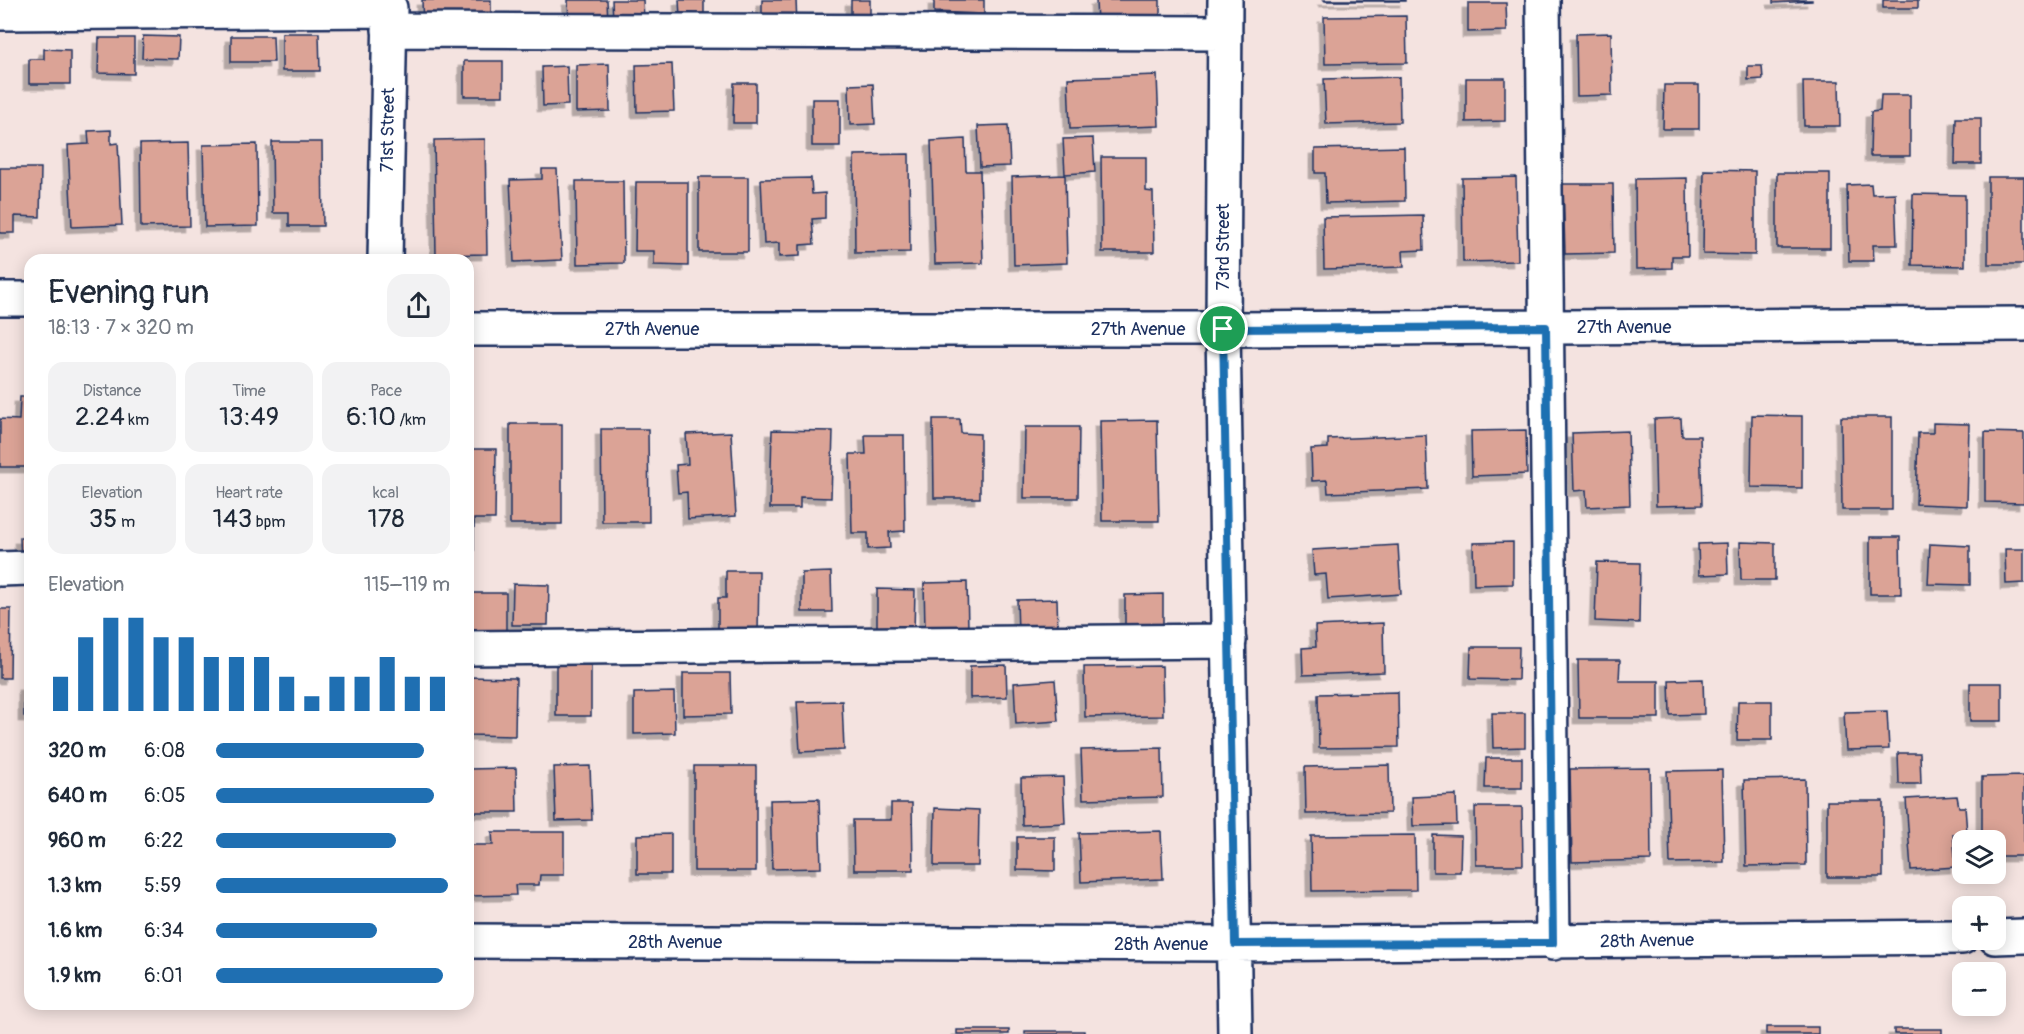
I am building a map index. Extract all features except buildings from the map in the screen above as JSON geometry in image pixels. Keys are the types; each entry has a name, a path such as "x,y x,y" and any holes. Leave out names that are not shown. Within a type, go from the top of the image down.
{"street":[{"name":"73rd Street","path":"1226,0 1223,329 1235,1034"},
{"path":"1542,0 1553,943"},
{"path":"0,13 390,13 1225,33"},
{"name":"71st Street","path":"385,254 390,13"},
{"path":"0,299 24,299"},
{"name":"27th Avenue","path":"474,329 1223,329 2024,324"},
{"path":"0,569 24,568"},
{"path":"474,648 1229,641"},
{"path":"2006,937 2024,936"},
{"name":"28th Avenue","path":"474,941 1235,944 1553,943 1952,937"}],"route":[{"path":"1546,327 1553,943 1235,944 1223,329 1546,327"}]}
